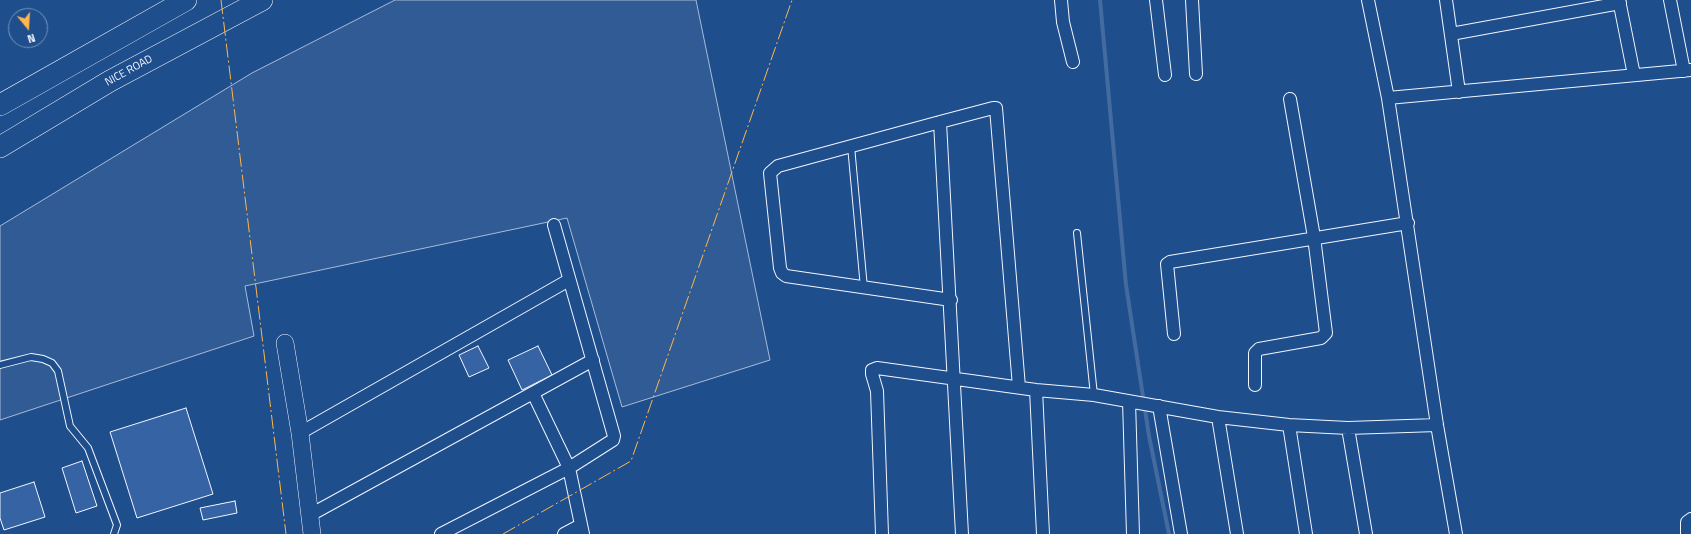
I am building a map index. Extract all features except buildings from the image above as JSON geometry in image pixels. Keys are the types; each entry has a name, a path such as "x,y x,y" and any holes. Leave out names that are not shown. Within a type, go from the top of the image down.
{"highway":[{"path":"0,105 186,0"},
{"name":"NICE ROAD","path":"0,147 110,81 262,0"}],"street":[{"path":"1061,0 1063,22 1073,62"},
{"path":"1156,0 1165,75"},
{"path":"1192,0 1196,74"},
{"path":"1368,0 1388,98 1408,223 1437,425 1456,534"},
{"path":"1446,0 1459,92"},
{"path":"1388,98 1688,71 1670,0"},
{"path":"1451,34 1620,2 1634,75"},
{"path":"1255,385 1255,353 1259,349 1321,338 1326,333 1314,238 1290,99"},
{"path":"951,300 786,276 782,273 770,173 778,166 996,108 998,113 1019,387"},
{"path":"940,122 951,300 962,534"},
{"path":"1174,334 1167,264 1170,262 1408,223"},
{"path":"441,534 569,468 610,444 614,436 554,225"},
{"path":"300,433 569,280"},
{"path":"285,343 300,433 312,534"},
{"path":"310,515 593,360"},
{"path":"882,534 877,391 872,370 877,368 1036,390 1094,395 1218,417 1289,425 1348,428 1437,425"},
{"path":"1036,390 1043,534"},
{"path":"533,393 569,468 582,530 564,534"},
{"path":"1128,401 1133,534"},
{"path":"1159,406 1181,534"},
{"path":"1218,417 1237,534"},
{"path":"1289,425 1306,534"},
{"path":"1348,428 1366,534"},
{"path":"1687,534 1687,522 1691,520"}],"lane":[{"path":"851,146 864,288"},
{"path":"1077,233 1094,395"},
{"path":"0,365 31,357 43,359 52,363 58,371 70,426 88,448 117,525 114,534"}],"shaded area":[{"path":"395,0 696,0 770,360 622,407 567,218 245,286 254,336 0,420 0,226 252,73"}],"waterway":[{"path":"1100,0 1126,285 1149,436 1169,534"}],"power":[{"path":"221,0 286,534"},
{"path":"503,534 631,461 792,0"}]}
